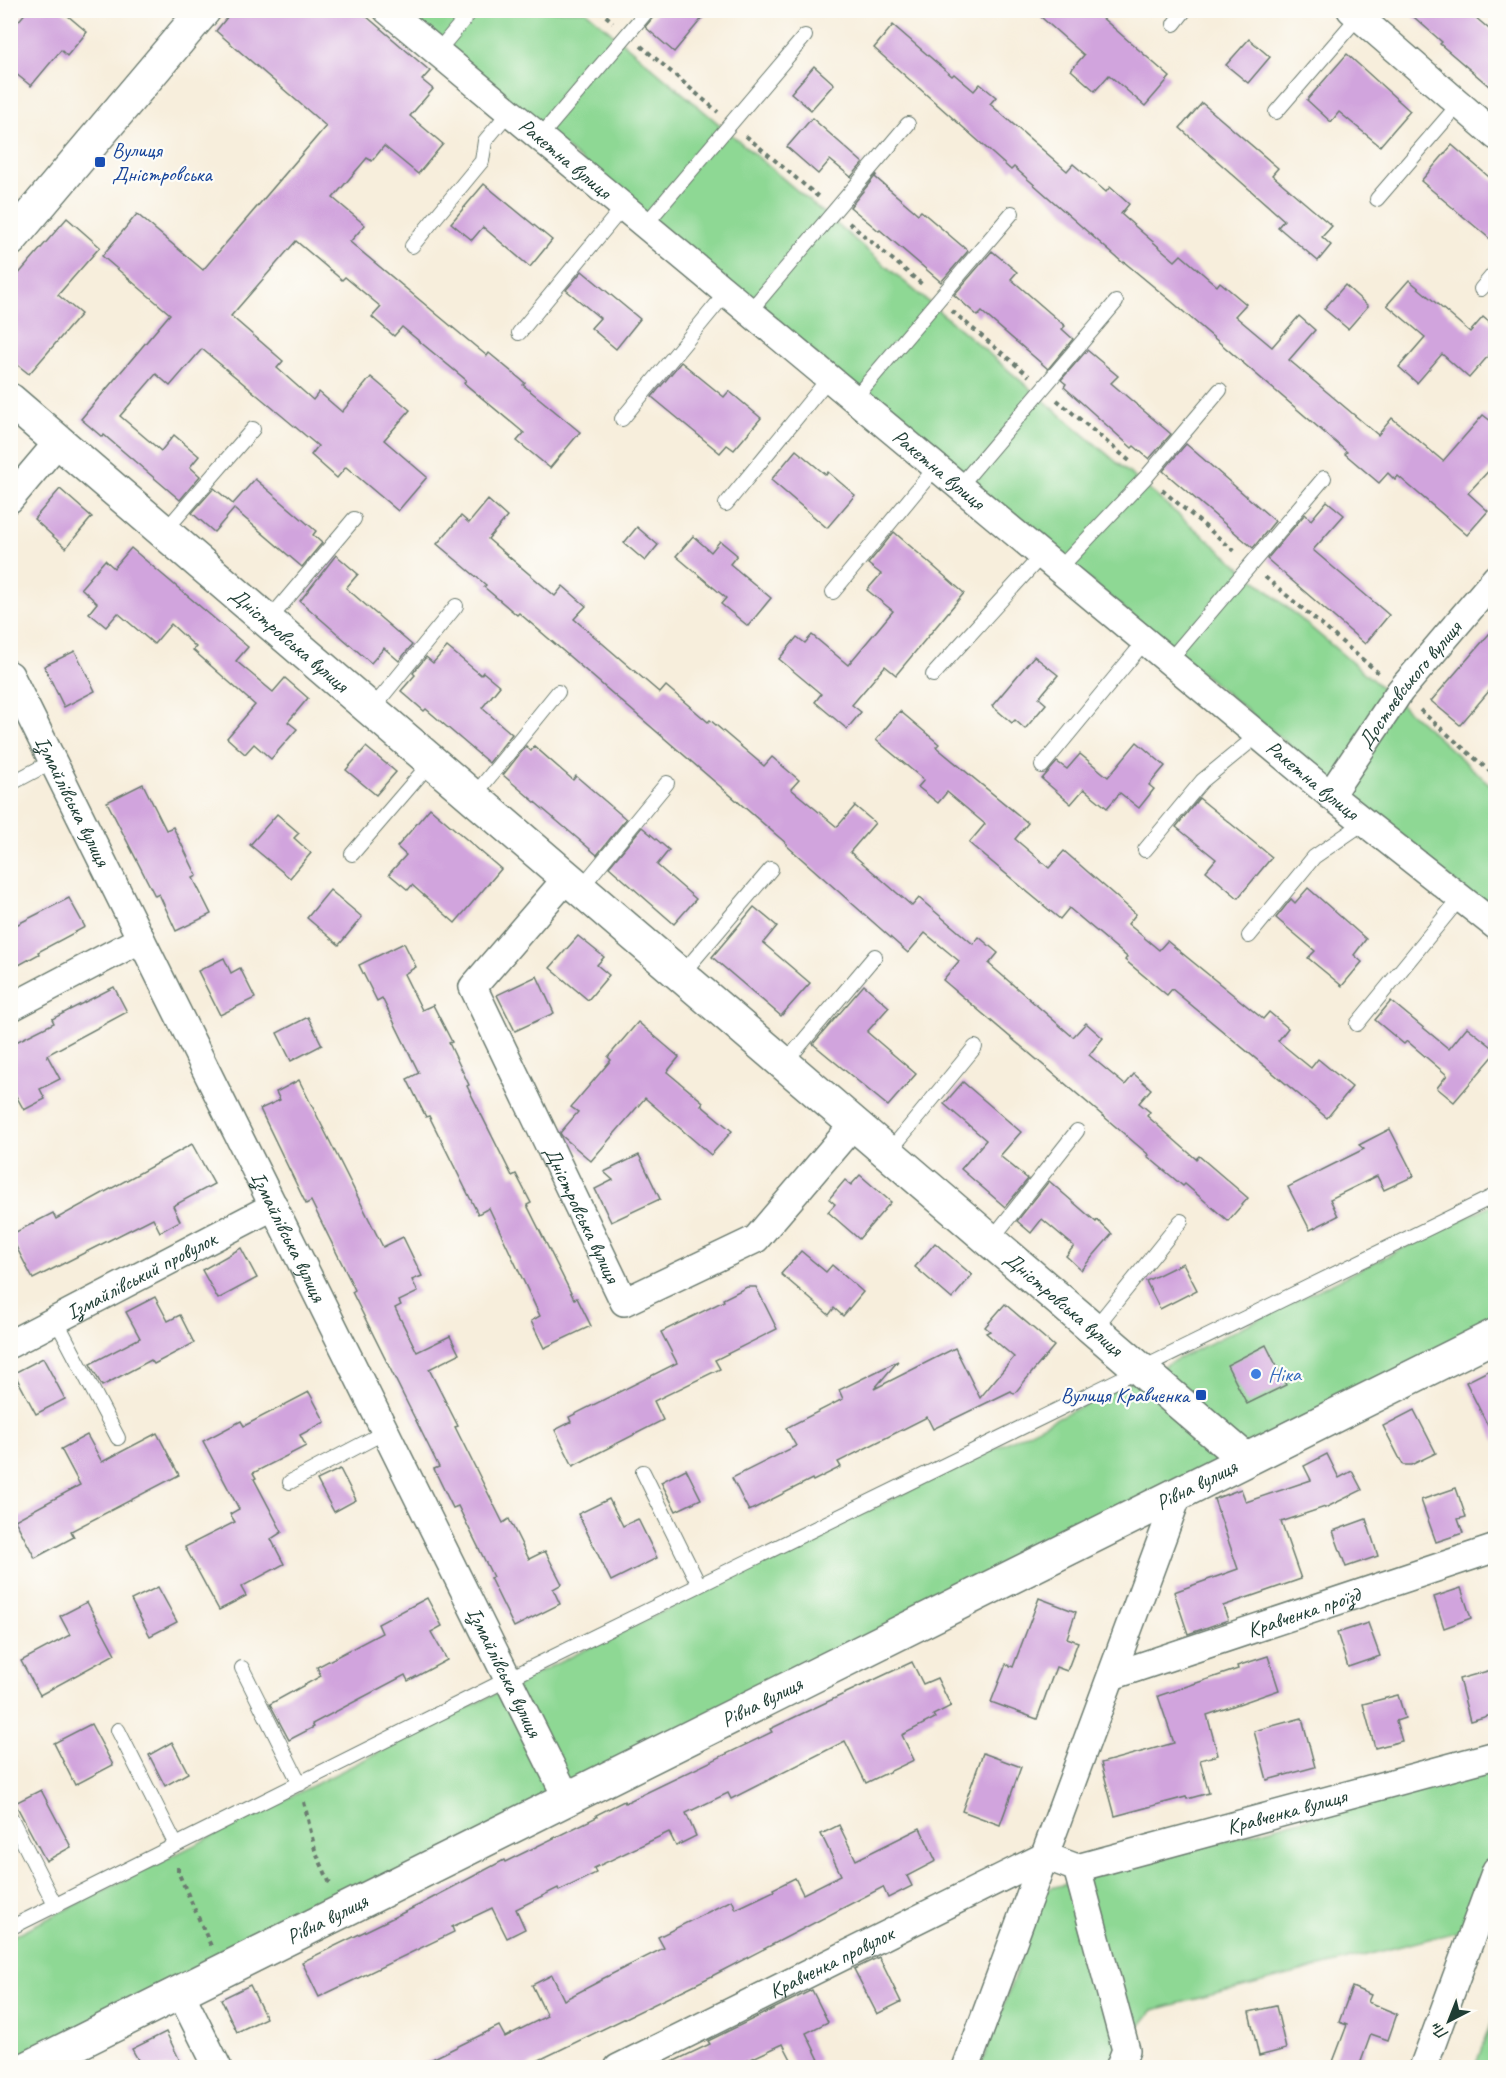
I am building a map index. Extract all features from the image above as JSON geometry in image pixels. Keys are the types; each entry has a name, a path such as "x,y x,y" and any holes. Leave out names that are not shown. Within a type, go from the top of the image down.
{"street":[{"path":"10,240 204,10"},
{"name":"Ракетна вулиця","path":"387,10 1330,795 1460,898 1489,917"},
{"path":"1355,14 1496,136"},
{"name":"Дністровська вулиця","path":"10,400 1245,1459"},
{"path":"10,499 58,441"},
{"name":"Достоєвського вулиця","path":"1330,795 1400,691 1496,578"},
{"name":"Ізмайлівська вулиця","path":"10,675 567,1798"},
{"name":"Дністровська вулиця","path":"573,883 473,987 624,1302 756,1239 854,1124"},
{"path":"10,1008 141,939"},
{"name":"Ізмайлівський провулок","path":"10,1344 273,1206"},
{"name":"Рівна вулиця","path":"28,2067 1496,1335"},
{"path":"966,2067 1179,1492"},
{"name":"Кравченка проїзд","path":"1112,1676 1496,1548"},
{"name":"Кравченка вулиця","path":"1077,1868 1496,1755"},
{"path":"1045,1856 1077,1868 1126,2050 1119,2067"},
{"name":"Кравченка провулок","path":"621,2067 1045,1856"},
{"path":"1423,2067 1496,1870"},
{"path":"180,1992 218,2067"}],"lane":[{"path":"437,52 472,10"},
{"path":"539,138 648,10"},
{"path":"1174,24 1185,10"},
{"path":"1276,112 1355,14"},
{"path":"645,225 805,36"},
{"path":"1377,199 1459,104"},
{"path":"412,246 482,161 485,141 509,112"},
{"path":"749,312 908,124"},
{"path":"519,333 623,207"},
{"path":"854,399 1012,213"},
{"path":"1480,289 1496,272"},
{"path":"622,418 726,293"},
{"path":"959,487 1116,302"},
{"path":"726,504 829,378"},
{"path":"933,675 1050,562 1147,476 1220,390"},
{"path":"164,532 253,429"},
{"path":"833,592 936,467"},
{"path":"1169,661 1324,478"},
{"path":"268,621 354,519"},
{"path":"371,710 456,606"},
{"path":"1042,765 1145,641"},
{"path":"473,797 558,692"},
{"path":"1145,850 1202,781 1258,735"},
{"path":"10,784 53,761"},
{"path":"352,854 432,762"},
{"path":"573,883 667,783"},
{"path":"1249,936 1314,857 1365,822"},
{"path":"681,975 771,869"},
{"path":"1357,1024 1460,898"},
{"path":"784,1064 875,956"},
{"path":"888,1153 975,1047"},
{"path":"990,1241 1077,1131"},
{"path":"10,1928 508,1679 1496,1195"},
{"path":"1093,1329 1181,1221"},
{"path":"56,1320 118,1438"},
{"path":"290,1482 386,1432"},
{"path":"643,1472 699,1585"},
{"path":"242,1668 300,1784"},
{"path":"118,1730 176,1845"},
{"path":"10,1816 55,1905"}],"path":[{"path":"300,1784 315,1850 342,1911"},
{"path":"176,1845 178,1872 222,1971"}],"green space":[{"path":"400,11 586,11 1395,699 1495,789 1495,915"},
{"path":"1495,1203 1495,1329 11,2068 11,1937 503,1690"},
{"path":"1495,1767 1495,1922 1153,2010 1113,2060 1110,2067 980,2068 1047,1889"},
{"path":"1495,2011 1495,2067 1475,2067"}],"building":[{"path":"28,10 61,10 87,32 67,56 61,50 31,86 10,69 10,31"},
{"path":"233,10 359,10 430,71 422,80 433,89 410,116 443,144 418,174 384,146 372,161 367,158 333,198 365,225 350,242 487,356 489,353 525,383 523,385 580,432 550,468 517,441 524,433 464,383 466,380 402,327 394,336 372,317 381,307 345,277 342,280 296,241 231,316 283,361 277,368 313,400 319,392 342,412 371,377 410,410 384,440 427,477 398,511 346,467 337,478 311,455 318,446 202,349 170,386 156,374 120,416 161,451 174,435 199,456 190,467 200,476 180,500 104,435 102,437 81,419 170,314 102,256 137,214 203,270 326,126 216,31"},
{"path":"659,10 709,10 674,52 645,27"},
{"path":"1033,10 1093,10 1170,77 1145,106 1109,75 1095,91 1071,70 1084,55"},
{"path":"1406,10 1467,10 1496,35 1496,92 1440,44 1442,42"},
{"path":"893,25 952,76 954,74 974,91 980,84 996,97 990,104 1067,171 1073,164 1106,192 1110,187 1129,204 1121,214 1175,261 1181,255 1217,286 1220,282 1246,304 1235,316 1272,347 1299,316 1315,330 1289,360 1378,435 1392,418 1443,461 1483,415 1496,425 1496,463 1468,493 1488,511 1467,535 1398,476 1395,480 1388,473 1379,483 1345,454 1347,452 1171,301 1123,263 1014,167 1011,170 874,48"},
{"path":"1249,39 1270,57 1248,83 1226,65"},
{"path":"1347,54 1410,111 1380,146 1339,112 1331,122 1307,100"},
{"path":"814,66 834,84 811,110 791,93"},
{"path":"1202,103 1278,168 1272,175 1332,226 1322,237 1331,245 1318,261 1278,227 1284,220 1180,128"},
{"path":"812,118 863,163 851,177 830,160 818,174 787,147"},
{"path":"1452,145 1496,183 1496,244 1421,181"},
{"path":"877,174 875,177 918,214 921,211 968,251 941,282 850,207"},
{"path":"484,184 552,240 530,267 483,227 472,240 451,223"},
{"path":"67,218 100,247 58,295 81,314 29,374 10,359 10,284"},
{"path":"992,251 1017,272 1011,279 1065,326 1062,329 1073,339 1048,369 982,312 978,316 954,295"},
{"path":"582,271 640,319 616,349 591,328 600,318 566,290"},
{"path":"1409,280 1470,332 1483,317 1496,328 1496,347 1469,378 1442,354 1417,383 1399,367 1425,337 1387,305"},
{"path":"1345,285 1368,306 1348,329 1324,309"},
{"path":"1087,350 1118,376 1111,383 1171,434 1149,459 1134,446 1132,448 1064,387 1066,384 1061,380"},
{"path":"681,362 724,397 729,391 761,418 734,450 727,445 720,453 652,397"},
{"path":"1186,444 1275,521 1253,548 1163,471"},
{"path":"796,450 826,475 828,472 855,495 827,528 771,480"},
{"path":"255,479 316,531 313,535 322,543 302,567 234,509 214,532 192,513 214,488 233,504"},
{"path":"60,489 92,517 66,548 34,519"},
{"path":"488,500 507,517 488,539 555,596 563,586 586,606 574,619 660,693 666,686 764,766 772,757 799,780 791,789 837,827 855,806 875,823 850,852 912,906 919,898 973,944 979,937 998,953 989,964 1073,1037 1086,1023 1103,1038 1089,1055 1125,1085 1134,1074 1151,1089 1139,1103 1150,1112 1147,1116 1196,1159 1199,1156 1248,1198 1228,1221 1185,1184 1183,1186 1147,1156 1149,1155 943,980 959,961 925,933 908,953 787,844 519,613 517,615 484,587 486,585 437,544 461,516 469,523"},
{"path":"1327,501 1344,515 1313,550 1389,615 1365,644 1267,559 1305,514 1311,520"},
{"path":"637,527 658,545 645,561 624,543"},
{"path":"894,532 964,593 896,675 885,666 852,705 861,712 847,729 815,702 821,694 779,659 797,637 805,643 812,635 848,665 893,611 867,590 881,574 868,564"},
{"path":"693,536 711,552 720,541 737,555 730,564 771,598 748,626 721,604 726,598 676,556"},
{"path":"131,548 248,647 236,661 273,692 285,678 308,698 288,722 297,729 271,759 254,744 245,754 227,738 255,705 193,650 196,647 171,624 154,644 118,613 106,627 89,613 97,603 81,588 105,560 114,568"},
{"path":"336,555 358,574 346,588 412,645 399,661 384,648 371,663 300,601"},
{"path":"1496,626 1496,683 1460,725 1431,701"},
{"path":"447,647 481,675 483,672 500,686 482,708 512,734 489,763 426,709 424,711 401,691 415,675 413,673 426,657 433,663"},
{"path":"75,651 95,691 64,707 44,666"},
{"path":"1034,656 1058,675 1039,698 1046,704 1025,729 1015,720 1012,723 992,706"},
{"path":"900,711 939,744 936,747 1028,823 1015,839 1049,868 1064,851 1136,914 1128,924 1159,950 1167,941 1263,1019 1269,1012 1288,1028 1278,1041 1311,1068 1318,1059 1352,1087 1327,1118 1172,989 1167,995 1125,960 1127,957 1069,908 1060,919 969,843 985,824 947,792 938,803 918,787 924,780 876,740"},
{"path":"1137,742 1165,766 1149,785 1154,789 1139,808 1120,793 1107,808 1084,789 1071,804 1042,779 1057,762 1067,769 1080,754 1108,777"},
{"path":"526,746 531,751 534,746 573,780 576,776 626,819 597,855 503,775"},
{"path":"366,747 396,772 376,795 346,770"},
{"path":"143,784 166,830 173,827 197,876 193,878 211,914 176,931 159,894 155,896 107,802"},
{"path":"1199,798 1272,857 1238,898 1206,871 1216,859 1176,827"},
{"path":"430,808 501,869 455,923 412,885 408,890 389,874 406,855 397,847"},
{"path":"277,814 299,833 294,838 311,853 290,878 250,845"},
{"path":"642,827 669,850 657,865 696,899 674,924 609,867"},
{"path":"1308,888 1366,939 1354,955 1362,962 1342,986 1308,958 1315,951 1276,918 1291,899 1295,903"},
{"path":"330,890 362,917 339,945 307,918"},
{"path":"69,898 85,927 19,965 10,948 10,928"},
{"path":"754,907 777,926 763,943 810,983 781,1016 712,957"},
{"path":"578,936 604,957 597,965 609,975 588,1000 550,968"},
{"path":"404,943 416,967 404,974 422,1010 433,1005 452,1042 449,1043 469,1085 467,1086 512,1176 516,1174 531,1203 527,1205 574,1299 577,1298 591,1326 544,1348 531,1321 540,1316 489,1208 478,1214 429,1116 426,1117 407,1079 419,1073 382,998 377,1001 359,965"},
{"path":"224,958 231,973 240,968 255,998 220,1015 198,971"},
{"path":"537,976 554,1013 515,1031 497,995"},
{"path":"864,985 889,1007 867,1032 916,1074 888,1106 813,1044"},
{"path":"114,987 127,1012 47,1055 60,1079 40,1089 45,1099 24,1110 10,1085 10,1045 54,1023 52,1019"},
{"path":"1391,1001 1449,1049 1467,1027 1496,1050 1496,1053 1454,1102 1437,1088 1447,1075 1407,1041 1404,1044 1375,1020"},
{"path":"308,1017 322,1045 291,1061 277,1033"},
{"path":"638,1022 679,1057 667,1072 703,1102 701,1105 732,1131 711,1155 645,1098 591,1161 560,1133 578,1112 571,1107 611,1060 608,1057"},
{"path":"299,1080 383,1247 403,1237 422,1276 412,1280 418,1292 399,1301 401,1305 395,1308 417,1352 450,1336 459,1354 429,1369 503,1523 509,1519 529,1559 545,1551 562,1584 553,1589 560,1604 514,1627 490,1578 493,1577 458,1506 453,1508 434,1469 439,1467 352,1292 355,1290 311,1201 306,1204 260,1109 280,1100 276,1092"},
{"path":"963,1082 1021,1132 1000,1156 1028,1179 1005,1207 961,1169 986,1140 944,1104"},
{"path":"1390,1129 1414,1176 1384,1190 1377,1176 1330,1199 1338,1216 1310,1230 1288,1187 1364,1149 1359,1145"},
{"path":"192,1144 214,1184 173,1206 180,1221 160,1232 153,1218 33,1279 10,1235 53,1213 56,1219"},
{"path":"639,1155 660,1199 611,1222 595,1189 613,1180 604,1172"},
{"path":"860,1175 891,1202 859,1239 828,1212 835,1204 829,1199 845,1180 851,1185"},
{"path":"1049,1181 1112,1234 1081,1270 1066,1256 1074,1246 1042,1219 1031,1233 1017,1221"},
{"path":"935,1243 972,1275 952,1299 915,1267"},
{"path":"241,1248 257,1278 218,1299 202,1270"},
{"path":"801,1251 826,1272 832,1265 863,1292 843,1316 834,1308 829,1315 781,1274"},
{"path":"1183,1263 1197,1290 1160,1309 1146,1281"},
{"path":"747,1287 756,1287 777,1329 715,1360 720,1369 654,1401 663,1420 573,1466 555,1430 571,1422 569,1417 677,1363 661,1332"},
{"path":"155,1297 168,1321 180,1315 194,1343 154,1364 151,1360 102,1386 90,1364 140,1338 126,1312"},
{"path":"1005,1304 1054,1346 1014,1394 1011,1391 933,1429 927,1417 838,1462 841,1467 749,1511 732,1478 796,1446 786,1428 843,1399 839,1390 898,1361 874,1389 955,1348 980,1398 1014,1357 986,1333 990,1331 985,1327"},
{"path":"1266,1345 1286,1385 1247,1404 1227,1365"},
{"path":"43,1358 65,1399 36,1414 14,1373"},
{"path":"1496,1367 1496,1442 1466,1382"},
{"path":"309,1392 325,1422 300,1435 306,1446 253,1473 282,1532 271,1539 284,1564 241,1587 246,1596 219,1610 185,1547 235,1522 230,1514 239,1509 203,1441 241,1421 244,1426"},
{"path":"1414,1410 1436,1453 1411,1465 1403,1465 1383,1426"},
{"path":"157,1433 179,1475 71,1531 74,1537 35,1558 15,1520 80,1485 61,1449 87,1435 102,1462"},
{"path":"1327,1454 1339,1478 1352,1471 1362,1490 1325,1508 1281,1522 1301,1579 1223,1606 1228,1620 1188,1634 1174,1592 1238,1569 1214,1499 1241,1489 1246,1502 1311,1480 1304,1466"},
{"path":"340,1469 356,1500 334,1512 317,1480"},
{"path":"686,1469 701,1499 676,1511 661,1482"},
{"path":"1456,1488 1466,1517 1458,1519 1463,1533 1436,1542 1421,1500"},
{"path":"609,1499 623,1526 638,1519 657,1558 611,1581 578,1514"},
{"path":"1366,1519 1378,1556 1346,1567 1333,1531"},
{"path":"158,1587 177,1622 150,1636 131,1600"},
{"path":"1461,1588 1471,1618 1444,1628 1434,1597"},
{"path":"427,1598 442,1626 431,1632 447,1660 408,1681 405,1675 312,1724 314,1727 289,1740 270,1704 321,1676 317,1667 382,1633 378,1624"},
{"path":"1039,1598 1076,1612 1067,1638 1078,1642 1067,1671 1056,1667 1037,1719 991,1702 1006,1664 1013,1667"},
{"path":"87,1602 115,1654 40,1695 21,1661 70,1635 60,1616"},
{"path":"1368,1623 1380,1656 1348,1667 1337,1633"},
{"path":"1268,1656 1279,1690 1207,1715 1218,1755 1200,1760 1209,1793 1115,1816 1101,1763 1174,1743 1158,1696 1238,1669 1237,1666"},
{"path":"912,1662 923,1684 937,1678 951,1706 933,1715 935,1718 902,1735 914,1760 866,1783 845,1741 731,1799 728,1793 686,1813 696,1836 676,1846 669,1832 594,1868 596,1873 559,1891 558,1888 516,1909 525,1929 507,1938 492,1908 452,1927 454,1932 319,1997 302,1962 419,1905 504,1860 505,1862 597,1817 596,1815 624,1801 625,1803 772,1732 770,1729"},
{"path":"1495,1669 1495,1714 1470,1721 1459,1679"},
{"path":"1398,1695 1405,1718 1396,1721 1402,1741 1375,1748 1363,1704"},
{"path":"1302,1718 1315,1767 1267,1780 1254,1731"},
{"path":"91,1724 113,1765 75,1785 54,1743"},
{"path":"172,1742 188,1773 165,1786 149,1755"},
{"path":"983,1753 1021,1767 1000,1825 962,1811"},
{"path":"41,1790 71,1847 46,1861 15,1803"},
{"path":"839,1825 856,1860 920,1828 936,1861 907,1876 912,1886 888,1898 883,1887 710,1977 525,2067 416,2067 499,2026 505,2037 547,2016 532,1985 552,1975 564,2000 664,1948 658,1937 732,1900 736,1909 795,1878 803,1894 841,1875 821,1834"},
{"path":"879,1957 901,2002 877,2014 854,1969"},
{"path":"250,1985 266,2018 237,2032 221,1999"},
{"path":"1352,1987 1371,1995 1368,2002 1397,2014 1388,2040 1371,2034 1359,2067 1331,2067 1347,2025 1339,2022"},
{"path":"812,1990 828,2022 806,2033 819,2060 804,2067 795,2067 783,2044 734,2067 662,2067 710,2044 708,2041"},
{"path":"1276,2006 1286,2049 1259,2056 1249,2012"},
{"path":"166,2032 183,2067 142,2067 132,2049"}],"place":[{"name":"Вулиця Дністровська","path":"100,162"},
{"name":"Ніка","path":"1256,1374"},
{"name":"Вулиця Кравченка","path":"1201,1395"}]}
